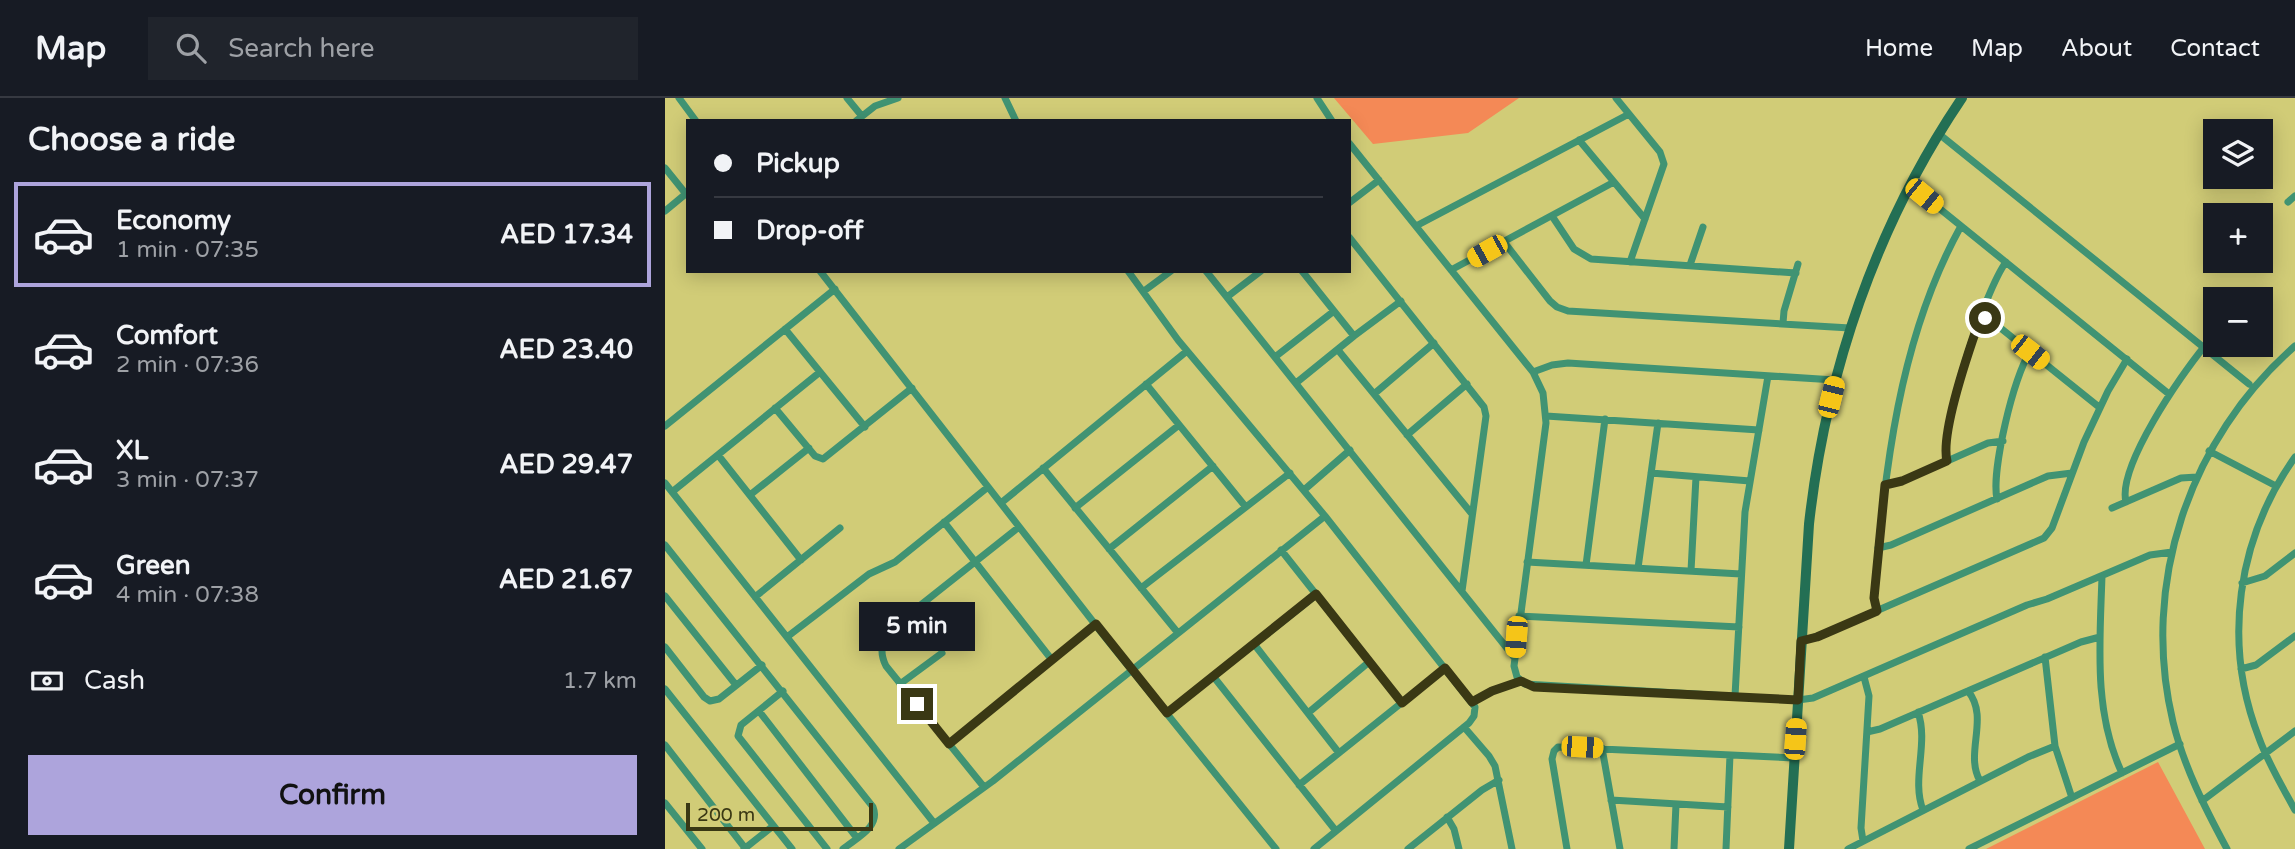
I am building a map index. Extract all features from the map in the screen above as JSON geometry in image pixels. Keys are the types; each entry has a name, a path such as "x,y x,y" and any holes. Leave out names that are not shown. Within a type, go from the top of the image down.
{"street":[{"path":"679,98 695,119"},
{"path":"847,98 859,118 881,103 898,98"},
{"path":"1005,98 1015,119"},
{"path":"1317,98 1331,119"},
{"path":"1616,98 1660,152 1664,161 1663,172 1630,262"},
{"path":"1789,849 1812,498 1825,420 1850,328 1878,252 1908,187 1962,98"},
{"path":"1416,226 1629,114"},
{"path":"1939,134 2203,347"},
{"path":"1579,141 1645,219"},
{"path":"1351,145 1533,372 1543,393 1546,416 1514,670 1521,681 1534,687 1798,700 1824,694 2027,605 2155,553 2172,552"},
{"path":"665,168 686,192"},
{"path":"1351,201 1379,180"},
{"path":"1451,270 1614,182"},
{"path":"1908,187 1924,196 2169,394"},
{"path":"665,211 686,194"},
{"path":"2288,202 2295,196"},
{"path":"1552,216 1571,245 1581,255 1596,260 1797,268 1783,323"},
{"path":"1877,611 1874,598 1878,548 1896,412 1928,300 1961,226"},
{"path":"1690,265 1703,227"},
{"path":"1351,240 1484,407 1486,416 1462,591"},
{"path":"1504,242 1551,301 1564,310 1850,328"},
{"path":"1947,461 1946,445 1966,360 1996,277 2006,262"},
{"path":"822,273 1019,527 1276,849"},
{"path":"1130,273 1187,351 1304,490 1472,702 1475,716 1464,727 1314,849"},
{"path":"1145,291 1168,273"},
{"path":"1208,273 1515,657"},
{"path":"1227,297 1258,273"},
{"path":"1304,273 1354,335"},
{"path":"665,426 835,289"},
{"path":"1296,383 1354,335 1401,302"},
{"path":"1275,357 1334,311"},
{"path":"1981,316 2099,407"},
{"path":"785,328 865,427"},
{"path":"1374,394 1434,343"},
{"path":"2227,849 2202,801 2180,744 2170,707 2163,653 2164,600 2182,514 2210,451 2245,398 2295,346"},
{"path":"1339,349 1472,514"},
{"path":"2126,502 2125,487 2137,454 2169,394 2203,349"},
{"path":"1001,503 1187,351"},
{"path":"1997,499 1995,483 2003,441 2020,369 2030,352"},
{"path":"2215,357 2249,384"},
{"path":"1801,641 1817,637 2044,538 2054,524 2099,407 2127,359"},
{"path":"1533,372 1568,363 1835,380"},
{"path":"672,492 820,372"},
{"path":"1735,696 1741,574 1750,481 1768,376"},
{"path":"1146,384 1245,506"},
{"path":"1407,435 1467,384"},
{"path":"775,408 817,458 825,458 912,388"},
{"path":"1546,416 1759,430"},
{"path":"1586,565 1605,419"},
{"path":"1638,568 1658,423"},
{"path":"1076,508 1179,425"},
{"path":"1885,485 1902,481 1988,443 2003,441"},
{"path":"750,495 809,448"},
{"path":"1304,490 1350,450"},
{"path":"2210,451 2276,486"},
{"path":"718,455 801,560"},
{"path":"2295,457 2276,486 2252,541 2242,583 2238,618 2241,669 2249,710 2265,754 2295,810"},
{"path":"1109,549 1213,466"},
{"path":"1043,468 1178,633"},
{"path":"1141,588 1290,473"},
{"path":"1651,473 1750,481"},
{"path":"1878,548 1891,545 2048,476 2072,473"},
{"path":"1691,571 1696,477"},
{"path":"2112,509 2181,478 2197,477"},
{"path":"665,483 934,823"},
{"path":"787,637 869,574 895,562 988,487"},
{"path":"904,848 1325,516"},
{"path":"944,522 1052,660"},
{"path":"984,787 886,666 882,645 886,635 898,623 1019,527"},
{"path":"755,597 840,528"},
{"path":"665,545 762,664 875,810 873,824 843,849"},
{"path":"1281,550 1402,703"},
{"path":"2242,583 2265,576 2295,553"},
{"path":"1527,562 1741,574"},
{"path":"2102,576 2099,669 2111,743 2122,772"},
{"path":"1167,713 1316,594"},
{"path":"665,596 736,685"},
{"path":"1519,616 1738,627"},
{"path":"949,744 1096,624"},
{"path":"2241,669 2256,666 2295,636"},
{"path":"1867,732 1880,729 2086,640 2100,637"},
{"path":"1254,644 1339,753"},
{"path":"665,647 708,701 717,701 762,664"},
{"path":"900,684 942,653"},
{"path":"2045,657 2055,747 2072,798"},
{"path":"1308,713 1369,662"},
{"path":"1299,785 1445,668"},
{"path":"1213,676 1336,831"},
{"path":"1863,841 1861,828 1869,691 1864,677"},
{"path":"1472,702 1492,691 1521,681"},
{"path":"665,689 792,849"},
{"path":"783,691 739,727 738,736 827,849"},
{"path":"1968,691 1978,710 1975,764 1980,781"},
{"path":"759,710 857,838"},
{"path":"1918,712 1922,732 1919,797 1923,810"},
{"path":"1464,727 1489,756 1499,780 1512,849"},
{"path":"2202,801 2295,731"},
{"path":"1969,849 2180,744"},
{"path":"665,745 745,848 773,826"},
{"path":"1567,849 1553,753 1560,747 1794,758"},
{"path":"1848,849 2028,757 2055,747"},
{"path":"1602,748 1620,849"},
{"path":"1726,849 1730,755"},
{"path":"1408,849 1482,790 1499,780"},
{"path":"1611,800 1728,807"},
{"path":"665,803 702,849"},
{"path":"1674,849 1676,804"},
{"path":"1447,817 1456,835 1459,849"}],"shaded area":[{"path":"1334,98 1519,98 1468,133 1373,144"},
{"path":"2158,762 2205,849 1986,849"}],"route":[{"path":"917,704 949,744 1096,624 1167,713 1316,594 1402,703 1445,668 1472,702 1503,686 1521,681 1534,687 1798,700 1801,641 1817,637 1877,611 1874,598 1885,485 1902,481 1947,461 1946,445 1959,383 1981,316 1985,318"}]}
